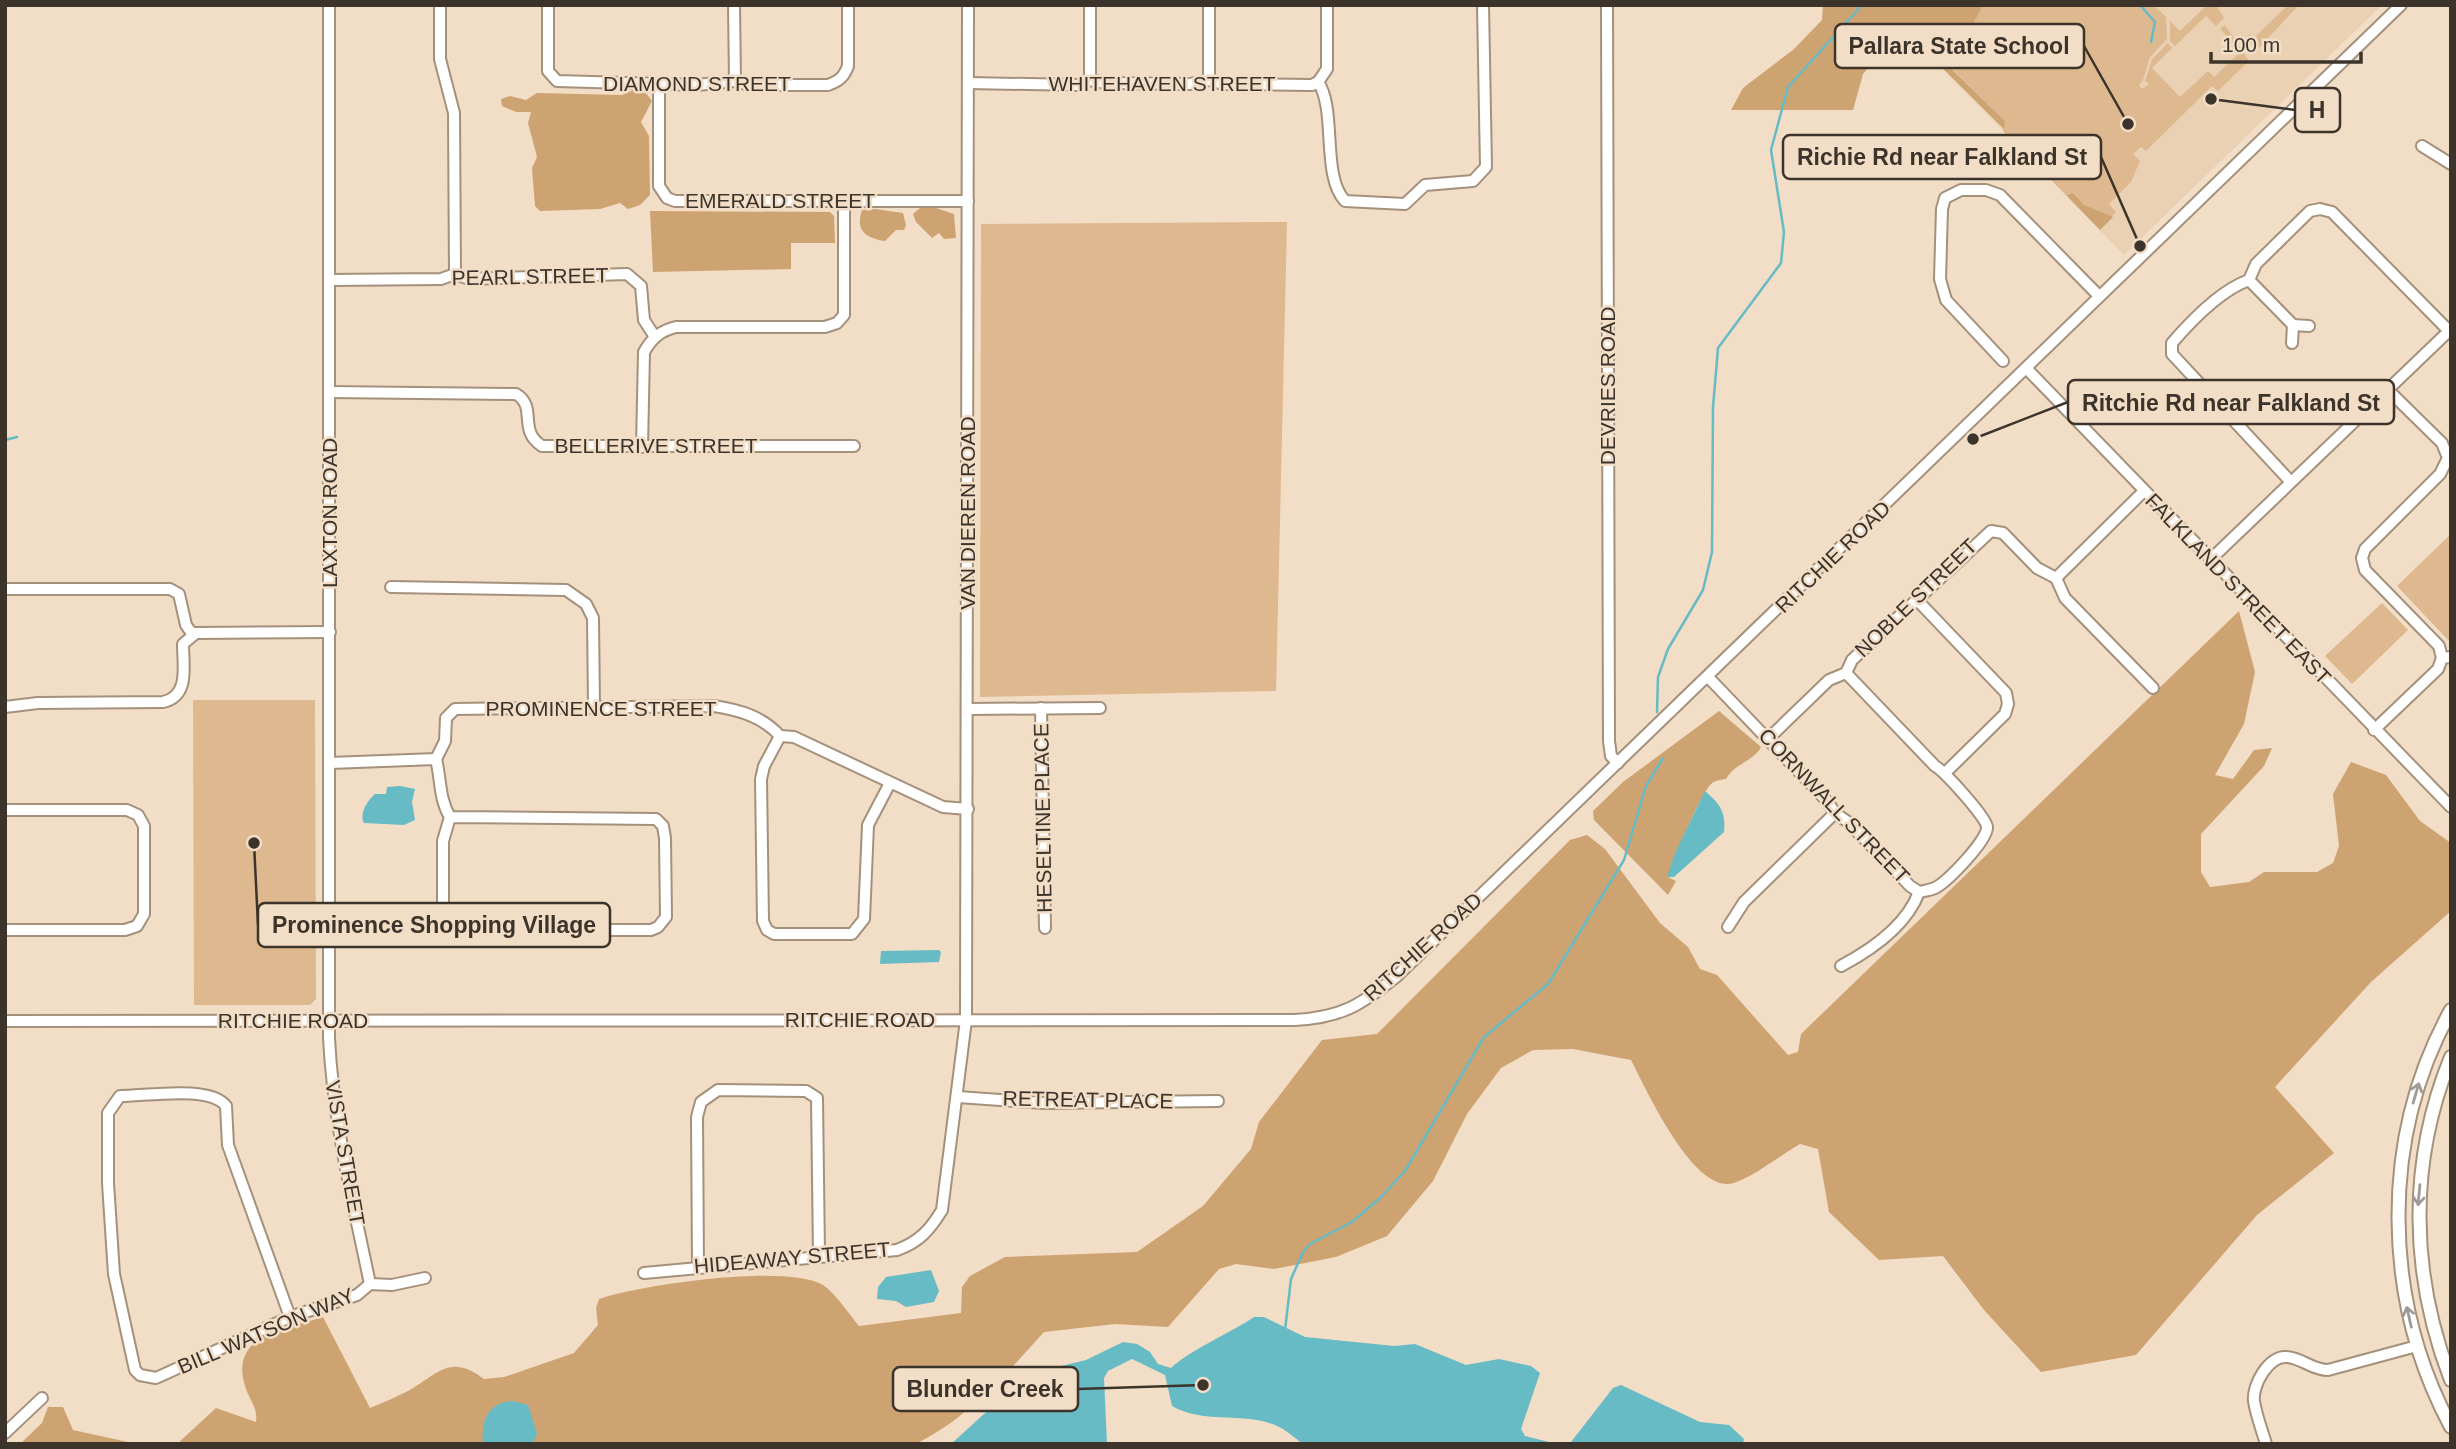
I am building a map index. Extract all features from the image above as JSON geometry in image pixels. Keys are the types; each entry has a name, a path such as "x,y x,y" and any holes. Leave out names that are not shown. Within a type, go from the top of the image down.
{"main road":[{"path":"2451,1010 2419,1084 2406,1129 2400,1176 2401,1268 2417,1346 2451,1427"},
{"path":"2451,1057 2431,1116 2418,1206 2425,1293 2435,1337 2451,1380"}],"street":[{"name":"LAXTON ROAD","path":"328,1021 329,5"},
{"path":"440,5 440,59 454,113 455,274"},
{"name":"DIAMOND STREET","path":"548,5 547,63 551,77 565,84 659,85 718,84 735,81 763,85 828,85 837,82 845,75 848,66 848,5"},
{"path":"734,5 735,81"},
{"name":"VAN DIEREN ROAD","path":"966,1020 968,5"},
{"path":"1090,5 1090,80"},
{"path":"1209,5 1209,80"},
{"path":"1327,5 1327,69 1318,82 1327,102 1327,129 1338,189 1345,201 1405,204 1425,185 1473,181 1486,167 1483,5"},
{"name":"DEVRIES ROAD","path":"1607,5 1609,741 1611,756 1618,763"},
{"name":"RITCHIE ROAD","path":"5,1021 1294,1020 1322,1019 1351,1010 1397,976 2027,369 2098,295 2401,5"},
{"name":"WHITEHAVEN STREET","path":"969,83 1079,85 1090,80 1106,83 1190,84 1209,80 1223,84 1318,82"},
{"name":"EMERALD STREET","path":"659,85 659,186 667,198 675,201 968,201"},
{"path":"2422,146 2451,164"},
{"path":"2003,361 1942,294 1942,209 1945,198 1953,192 1986,190 2000,195 2098,295"},
{"path":"642,447 644,352 663,330 676,327 825,327 836,323 844,315 844,201"},
{"path":"2211,559 2450,330 2332,212 2310,211 2256,264 2249,280 2236,284 2172,343 2172,354 2290,481"},
{"name":"PEARL STREET","path":"329,280 441,279 455,274 469,279 627,274 641,286 644,320 655,337"},
{"path":"2249,280 2293,326 2309,326"},
{"path":"2292,343 2293,326"},
{"name":"FALKLAND STREET EAST","path":"2027,369 2451,807"},
{"path":"2374,730 2438,669 2446,657 2439,646 2365,570 2362,558 2365,550 2447,466 2448,458 2441,443 2388,390"},
{"name":"BELLERIVE STREET","path":"329,392 508,392 523,398 527,430 531,439 542,446 854,446"},
{"path":"2056,578 2144,491"},
{"name":"NOBLE STREET","path":"1769,738 1829,680 1846,673 1852,660 1991,531 2003,533 2037,568 2056,578 2065,598 2153,688"},
{"path":"391,587 566,590 586,604 593,618 594,706"},
{"path":"5,589 170,589 179,594 186,625 193,635"},
{"path":"1918,601 2006,694 2008,704 2005,714 1946,772"},
{"path":"5,707 38,703 172,700 183,686 183,644 193,635 330,632"},
{"name":"CORNWALL STREET","path":"1708,677 1769,738 1835,813 1848,822 1919,892 1936,888 1984,840 1987,828 1985,821 1953,786 1946,772 1935,766 1846,673"},
{"name":"PROMINENCE STREET","path":"436,759 445,741 446,718 455,709 714,706 738,710 769,724 780,736 794,737 943,807 968,808"},
{"name":"HESELTINE PLACE","path":"1041,708 1045,928"},
{"path":"968,709 1100,708"},
{"path":"780,736 764,766 761,779 763,921 767,930 774,934 852,934 860,928 864,919 868,825 890,783"},
{"path":"330,763 436,759 441,780 442,803 450,817 443,841 443,917 456,930 651,930 658,927 666,916 665,838 663,826 656,819 450,817"},
{"path":"5,810 127,810 138,815 144,825 144,914 136,926 125,930 5,930"},
{"path":"1728,928 1744,902 1835,813"},
{"path":"1841,966 1866,953 1912,910 1919,892"},
{"name":"HIDEAWAY STREET","path":"644,1273 897,1250 911,1245 926,1234 942,1210 966,1020"},
{"name":"VISTA STREET","path":"328,1021 331,1083 370,1284"},
{"path":"698,1266 697,1117 701,1102 718,1090 806,1091 817,1098 819,1256"},
{"name":"BILL WATSON WAY","path":"290,1317 228,1145 226,1106 216,1096 202,1094 120,1096 108,1113 108,1183 114,1274 135,1370 146,1378 156,1378 290,1317 357,1295 370,1284 392,1285 425,1278"},
{"name":"RETREAT PLACE","path":"958,1097 1043,1103 1218,1101"},
{"path":"2266,1444 2253,1400 2268,1365 2276,1359 2285,1356 2317,1370 2328,1370 2417,1346"},
{"path":"5,1433 42,1398"}],"shaded area":[{"path":"1823,5 1983,5 1967,36 1939,57 2005,121 2004,129 1928,54 1917,57 1891,42 1863,74 1853,110 1731,110 1743,88 1794,49 1822,20"},
{"path":"1983,5 2382,5 2124,255 1935,61"},
{"path":"1983,5 2154,5 2166,17 2167,39 2150,57 2139,85 2142,89 2149,84 2145,81 2152,59 2168,43 2172,48 2152,68 2180,97 2208,71 2214,77 2239,53 2220,28 2225,25 2249,61 2218,91 2212,86 2146,151 2141,147 2133,154 2140,161 2131,182 2109,204 2116,212 2112,217 2088,208 2070,193 2066,195 2003,131 2005,121 1939,56 1967,36"},
{"path":"2207,5 2216,5 2224,18 2216,26 2206,16 2175,46 2170,41 2170,21 2180,31"},
{"path":"2288,5 2299,5 2256,51 2246,37 2250,34 2254,38"},
{"path":"634,90 646,93 652,101 641,122 649,136 650,195 640,205 628,209 620,203 600,209 540,211 535,206 532,168 537,157 528,123 531,112 516,112 502,106 501,99 510,96 526,100 537,93 622,95"},
{"path":"2073,193 2084,205 2113,217 2100,230 2066,195"},
{"path":"933,207 954,214 956,238 944,239 939,233 932,238 916,222 913,214 920,208"},
{"path":"862,210 903,213 906,225 904,230 896,230 885,241 872,238 861,228 860,217"},
{"path":"650,211 830,212 834,216 835,243 791,243 791,269 653,272"},
{"path":"1287,222 1276,691 980,697 981,224"},
{"path":"2451,534 2451,643 2397,586"},
{"path":"2382,603 2408,630 2352,684 2325,656"},
{"path":"2239,611 2255,672 2244,724 2215,775 2233,779 2254,750 2272,748 2264,766 2201,834 2201,872 2210,887 2249,882 2264,872 2317,872 2333,863 2339,846 2333,794 2351,762 2386,775 2420,821 2451,843 2451,911 2371,982 2275,1087 2334,1153 2257,1215 2136,1355 2041,1372 1984,1310 1943,1256 1879,1260 1829,1212 1818,1149 1800,1144 1742,1180 1719,1183 1703,1173 1688,1157 1659,1114 1631,1060 1573,1049 1533,1050 1501,1068 1467,1114 1433,1181 1387,1236 1336,1257 1274,1269 1236,1264 1219,1269 1168,1327 1115,1324 1044,1332 968,1409 934,1434 915,1444 177,1444 216,1408 256,1422 242,1369 245,1355 253,1344 264,1336 323,1317 370,1408 406,1392 443,1369 461,1367 484,1379 504,1377 574,1353 598,1325 596,1308 599,1299 619,1293 712,1278 778,1276 805,1279 828,1289 859,1326 961,1313 962,1287 970,1276 1005,1257 1137,1252 1203,1206 1251,1149 1259,1122 1322,1040 1377,1034 1570,840 1587,835 1605,849 1660,923 1688,947 1700,969 1717,975 1788,1055 1798,1052 1801,1034"},
{"path":"193,700 315,700 316,999 310,1005 194,1005"},
{"path":"1719,711 1761,747 1726,779 1714,782 1706,790 1687,828 1668,877 1676,881 1668,895 1594,820 1593,811 1623,782"},
{"path":"48,1407 63,1407 73,1430 137,1444 20,1444 42,1423"}],"water":[{"path":"387,787 415,789 412,802 415,820 404,825 364,823 363,812 372,797 375,794 386,794"},
{"path":"1705,791 1721,809 1724,832 1674,877 1667,877 1675,853"},
{"path":"939,950 939,962 880,964 881,951"},
{"path":"931,1270 939,1291 934,1302 906,1307 896,1301 877,1299 878,1287 886,1277"},
{"path":"1254,1317 1264,1317 1305,1337 1394,1346 1415,1344 1466,1365 1499,1359 1531,1366 1540,1373 1521,1429 1525,1436 1557,1444 1303,1444 1279,1427 1262,1421 1197,1415 1172,1406 1165,1375 1132,1359 1108,1371 1104,1378 1107,1444 951,1444 1028,1374 1086,1360 1123,1342 1137,1344 1150,1352 1158,1364 1171,1368"},
{"path":"1621,1385 1700,1422 1729,1425 1744,1439 1743,1444 1565,1444 1571,1442 1613,1388"},
{"path":"513,1401 528,1405 537,1434 532,1444 483,1444 483,1428 492,1409 504,1402"}],"waterway":[{"path":"1657,712 1658,677 1668,649 1703,590 1712,552 1713,407 1718,348 1781,263 1784,232 1771,150 1788,87 1862,5"},
{"path":"2141,6 2155,22 2151,42"},
{"path":"5,440 17,437"},
{"path":"1285,1330 1291,1279 1303,1252 1310,1244 1352,1222 1380,1198 1405,1171 1484,1037 1548,984 1624,860 1646,786 1663,758"}],"place":[{"name":"H","path":"2211,99"},
{"name":"Pallara State School","path":"2128,124"},
{"name":"Richie Rd near Falkland St","path":"2140,246"},
{"name":"Ritchie Rd near Falkland St","path":"1973,439"},
{"name":"Prominence Shopping Village","path":"254,843"},
{"name":"Blunder Creek","path":"1203,1385"}]}
